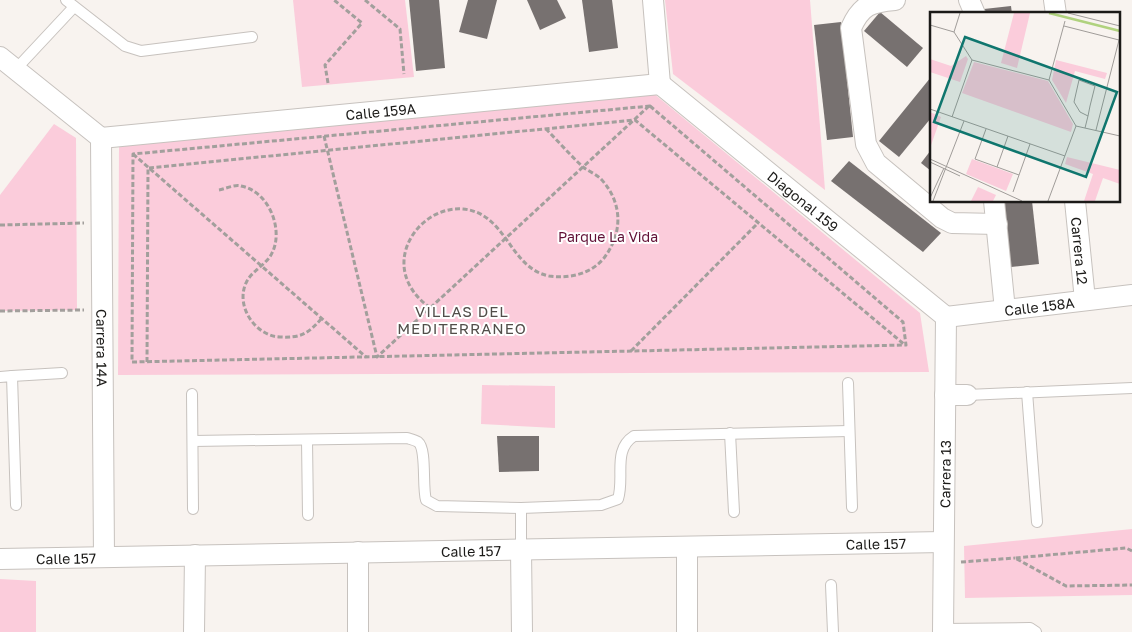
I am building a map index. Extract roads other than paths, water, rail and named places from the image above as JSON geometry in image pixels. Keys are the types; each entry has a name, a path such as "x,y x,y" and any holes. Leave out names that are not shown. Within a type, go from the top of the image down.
{"street":[{"path":"653,0 660,84"},
{"path":"895,0 876,2 858,12 851,28 866,144 876,163 942,218 952,223 997,224"},
{"path":"968,0 974,12"},
{"path":"0,57 101,138"},
{"name":"Calle 159A","path":"101,138 660,84"},
{"name":"Diagonal 159","path":"660,84 946,317"},
{"name":"Carrera 14A","path":"101,138 104,557"},
{"path":"994,202 1005,310"},
{"name":"Carrera 12","path":"1075,202 1085,300"},
{"name":"Calle 158A","path":"946,317 1132,295"},
{"name":"Carrera 13","path":"944,631 943,542 946,317"},
{"path":"945,395 967,395"},
{"name":"Calle 157","path":"0,559 943,542"},
{"path":"687,547 687,632"},
{"path":"521,550 522,632"},
{"path":"358,552 358,632"},
{"path":"194,632 195,555"}],"lane":[{"path":"16,70 70,4 125,46 141,50 252,37"},
{"path":"0,377 62,373"},
{"path":"12,376 16,505"},
{"path":"848,383 852,507"},
{"path":"967,395 1132,388"},
{"path":"1027,392 1037,522"},
{"path":"192,394 193,509"},
{"path":"193,441 407,438 418,441 422,447 423,490 426,500 437,506 521,508 601,505 618,499 621,489 621,450 624,442 634,436 849,430"},
{"path":"730,433 734,512"},
{"path":"307,440 308,515"},
{"path":"521,508 521,550"},
{"path":"831,585 833,632"},
{"path":"944,631 1030,628 1036,632"}],"district":[{"name":"VILLAS DEL MEDITERRANEO","path":"462,320"}],"park label":[{"name":"Parque La Vida","path":"608,236"}]}
